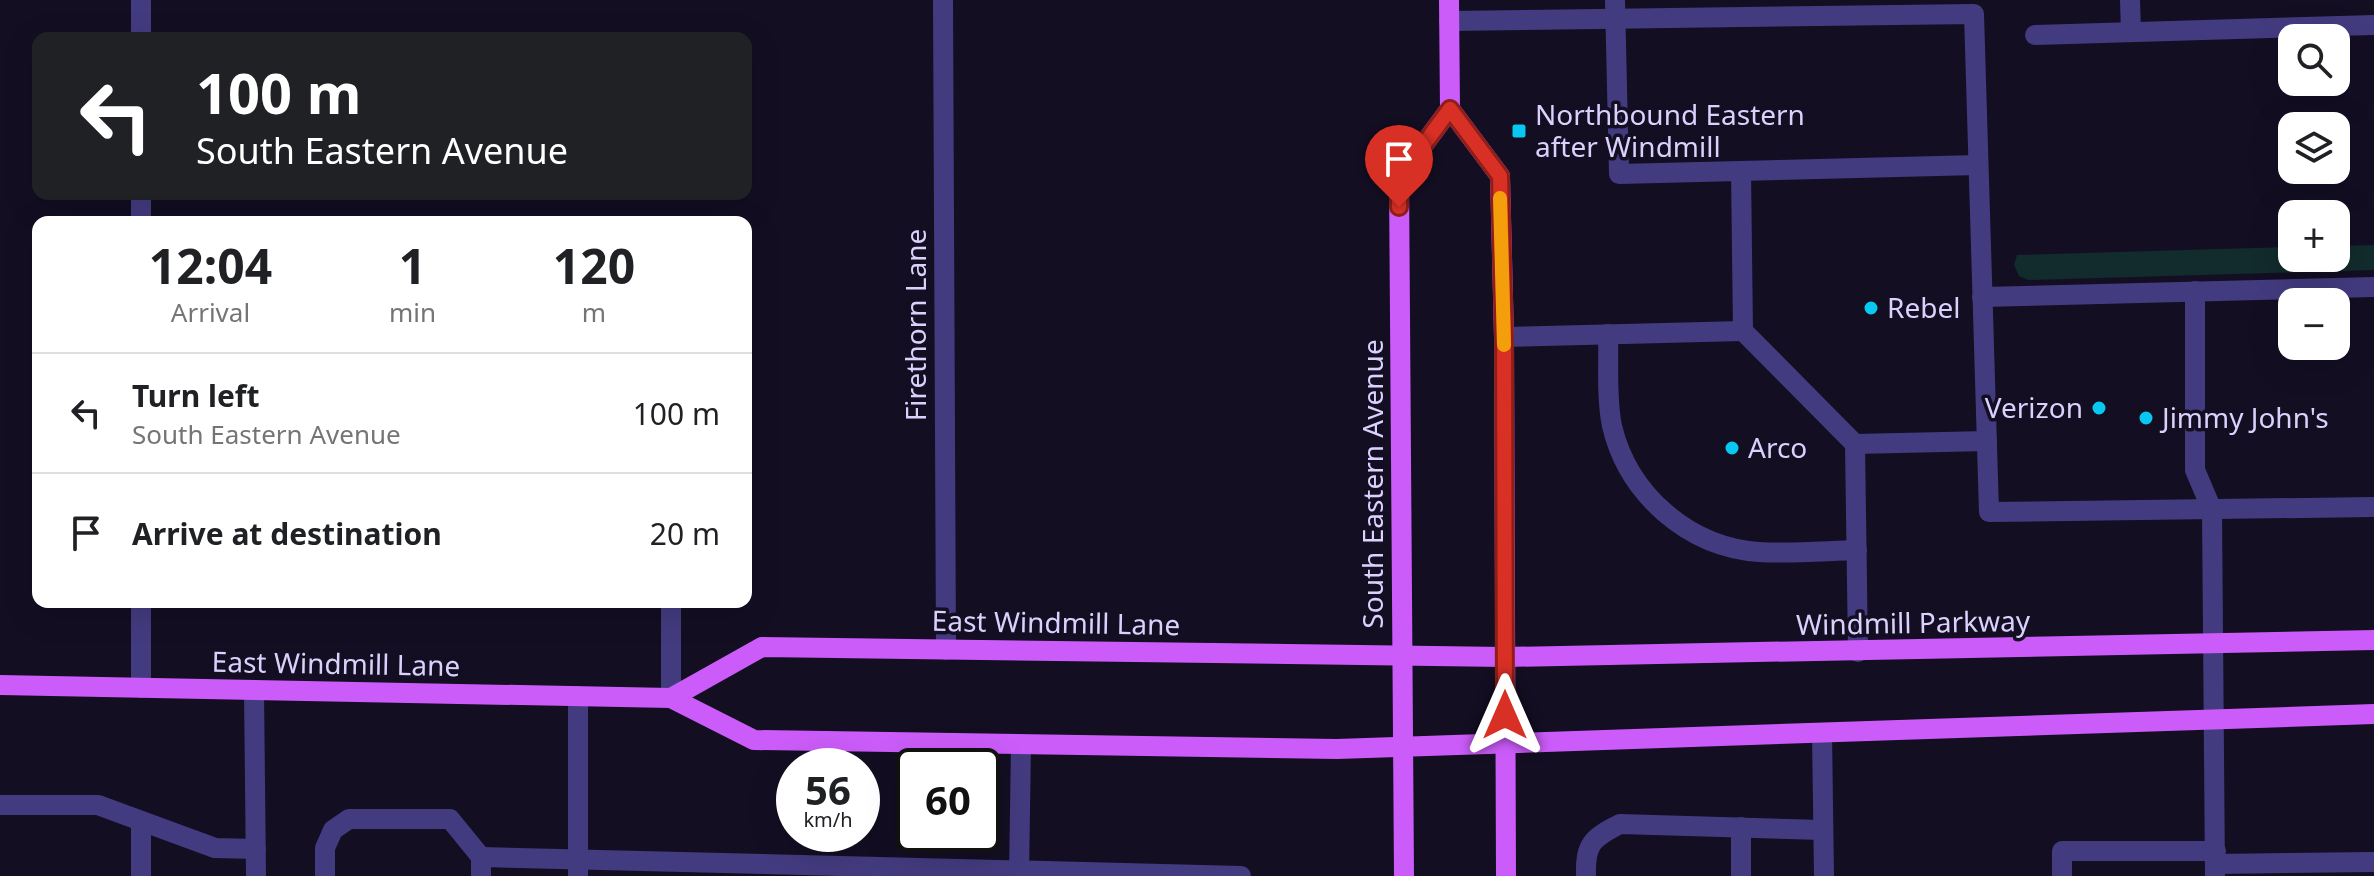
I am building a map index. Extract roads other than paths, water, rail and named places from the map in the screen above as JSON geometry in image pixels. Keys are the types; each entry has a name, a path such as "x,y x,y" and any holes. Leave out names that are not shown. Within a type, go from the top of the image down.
{"main road":[{"path":"1449,0 1450,109 1500,176 1504,337 1506,876"},
{"name":"South Eastern Avenue","path":"1404,876 1399,178 1450,109"},
{"name":"Windmill Parkway","path":"1453,657 1858,652 2374,640"},
{"name":"East Windmill Lane","path":"671,698 762,647 1453,657"},
{"name":"East Windmill Lane","path":"0,685 671,698 754,740 1337,749 1505,744"},
{"path":"1505,744 2374,714"}],"street":[{"path":"141,0 141,32"},
{"name":"Firethorn Lane","path":"943,0 946,650"},
{"path":"2130,0 2131,32"},
{"path":"1449,21 1615,10 1834,8 1974,14 1989,512 2374,507"},
{"path":"1615,10 1619,174 1978,165"},
{"path":"2035,35 2374,25"},
{"path":"1741,171 1743,331 1855,444 1858,652"},
{"path":"1982,297 2374,287"},
{"path":"2195,291 2195,470 2212,510 2215,864"},
{"path":"1504,337 1743,331"},
{"path":"1608,334 1611,423 1622,460 1646,496 1675,522 1713,542 1757,552 1857,550"},
{"path":"1855,444 1987,441"},
{"path":"141,608 141,688"},
{"path":"671,608 671,698"},
{"path":"254,690 256,876"},
{"path":"578,696 578,868"},
{"path":"1822,733 1824,876"},
{"path":"1019,873 1021,744"},
{"path":"0,805 98,805 215,848 256,849"},
{"path":"325,876 325,848 333,830 349,819 450,819 481,866 1241,876"},
{"path":"141,821 141,876"},
{"path":"1586,876 1585,853 1600,834 1620,824 1823,830"},
{"path":"1741,827 1741,876"},
{"path":"2062,876 2062,851 2215,864 2374,862"}],"place":[{"name":"Northbound Eastern after Windmill","path":"1519,131"},
{"name":"Rebel","path":"1871,308"},
{"name":"Verizon","path":"2099,408"},
{"name":"Jimmy John's","path":"2146,418"},
{"name":"Arco","path":"1732,448"}]}
